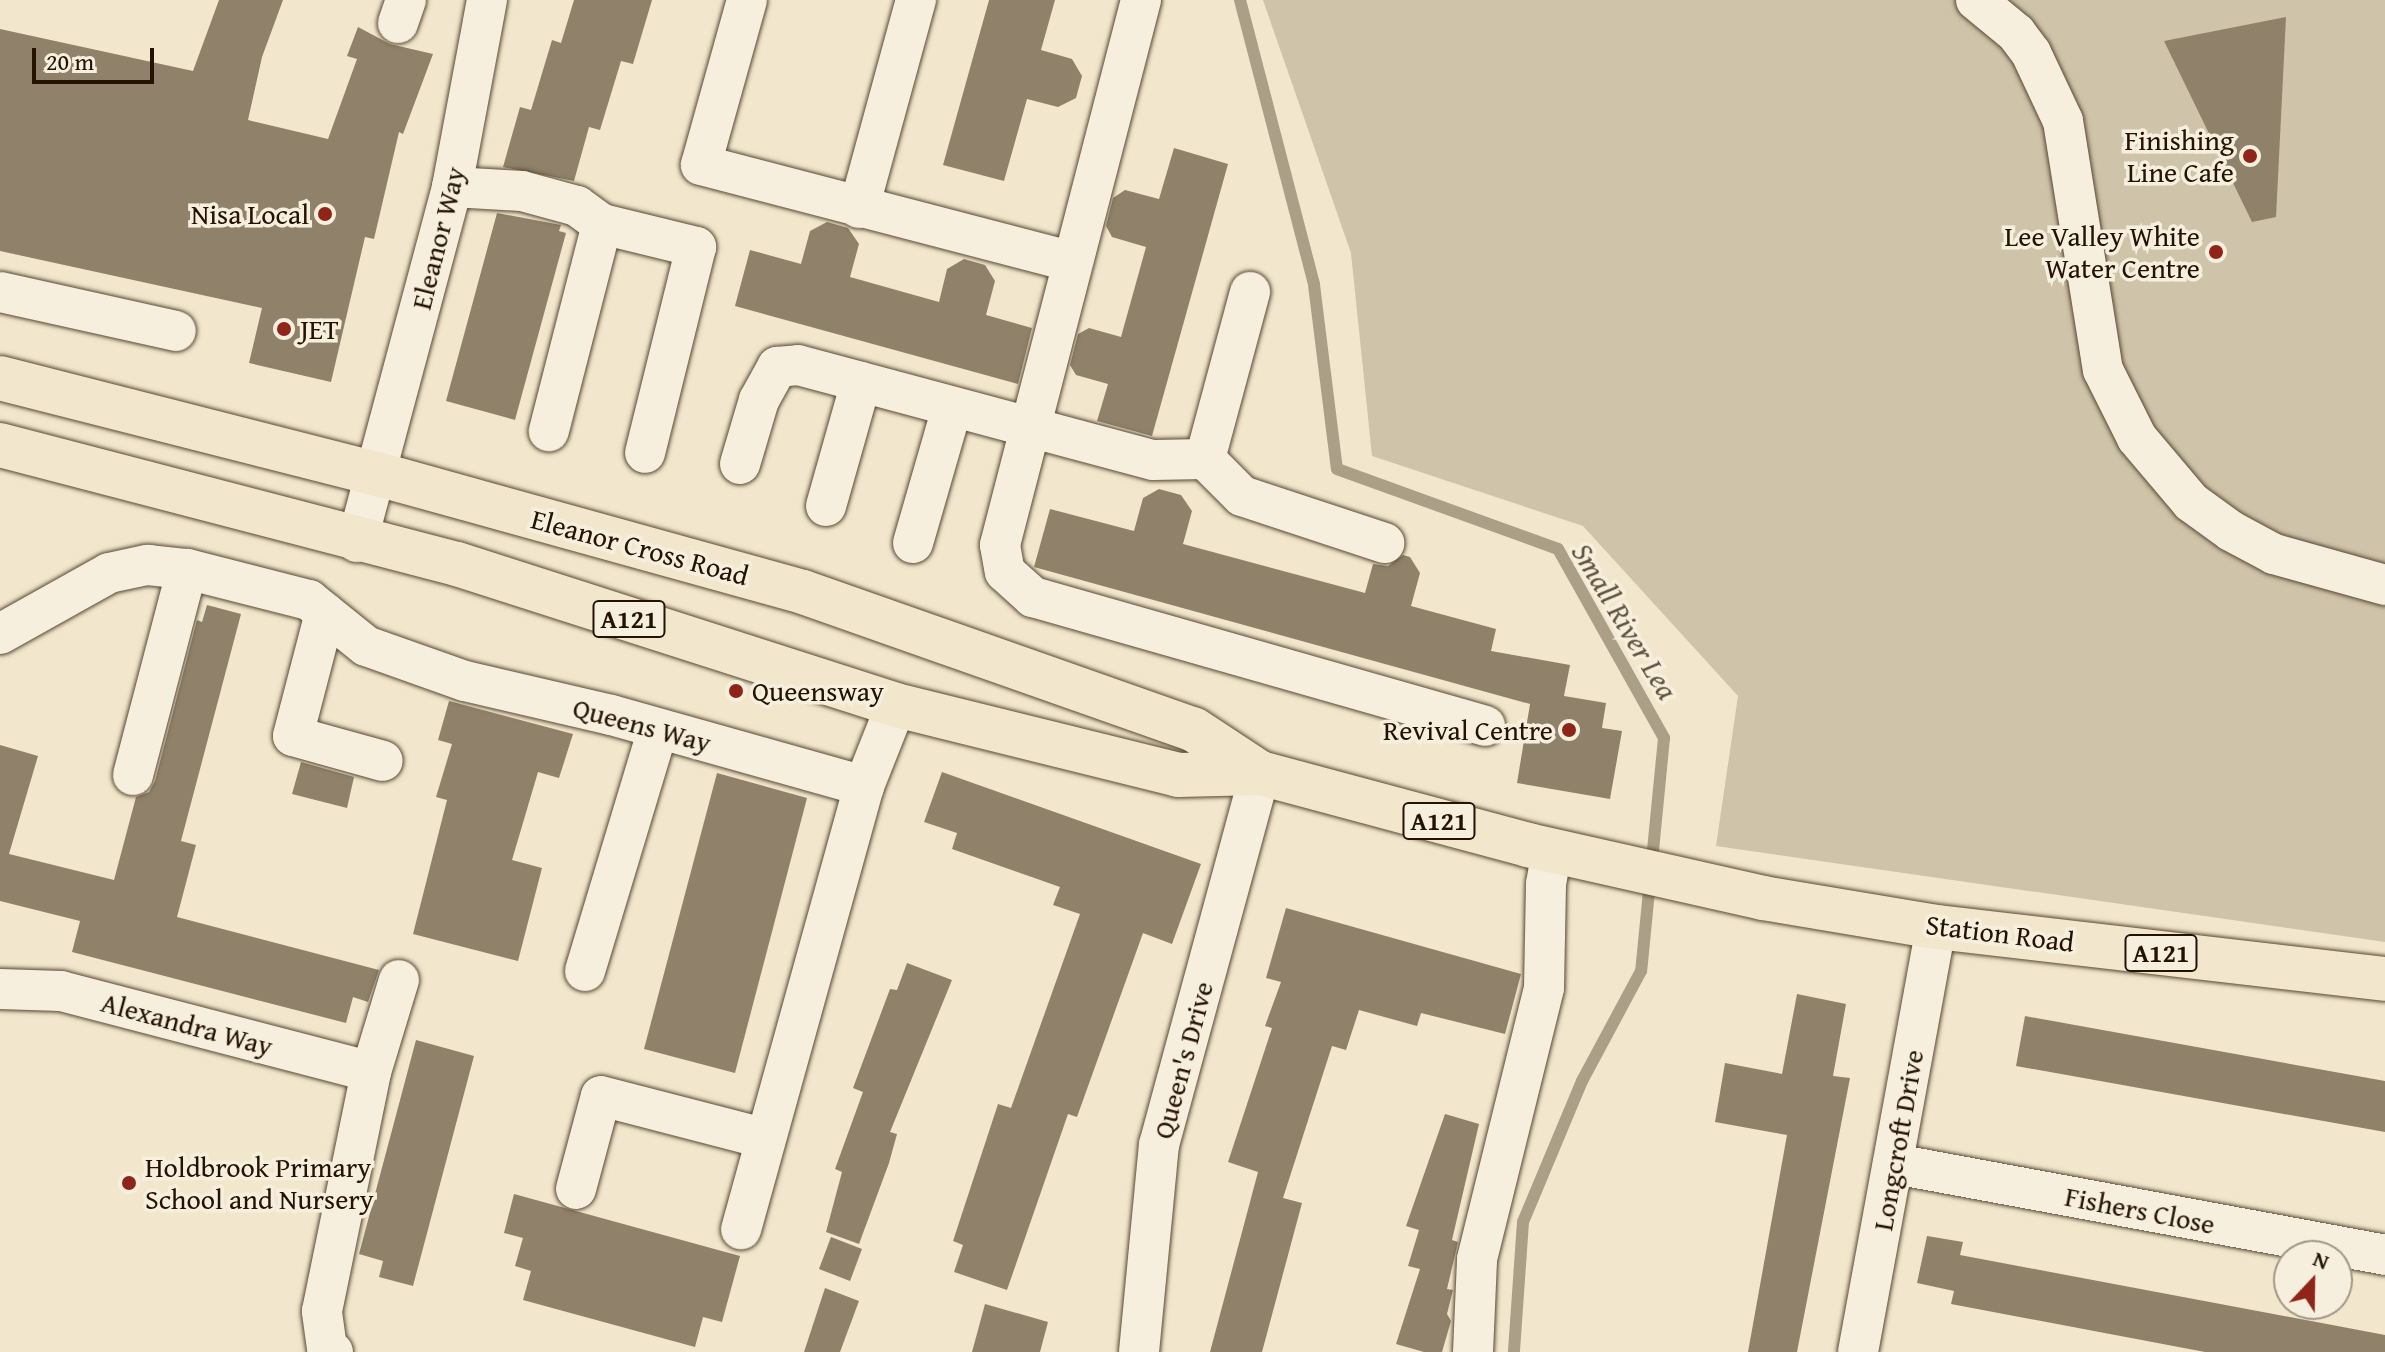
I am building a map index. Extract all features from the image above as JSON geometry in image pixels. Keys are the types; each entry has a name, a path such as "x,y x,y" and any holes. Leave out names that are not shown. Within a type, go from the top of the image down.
{"main road":[{"name":"Eleanor Cross Road","path":"0,378 374,473 803,592 1193,729 1260,773"},
{"name":"Eleanor Cross Road","path":"0,445 357,542 457,564 896,705 1178,775 1260,773 1619,866"},
{"name":"Station Road","path":"1619,866 1722,889 1936,927 2385,979"}],"street":[{"name":"Eleanor Way","path":"357,542 452,187 487,0"},
{"path":"747,0 701,165 1070,261"},
{"path":"859,208 916,0"},
{"path":"1141,0 1070,261 1031,432 1000,545 1005,572 1015,586 1071,608 1485,726"},
{"path":"1976,0 2016,33 2031,53 2063,121 2103,370 2137,438 2191,502 2231,531 2274,554 2385,585"},
{"path":"452,187 522,191 577,206 602,224 696,247 645,453"},
{"path":"549,431 602,224"},
{"path":"0,292 176,331"},
{"path":"1205,459 1250,292"},
{"path":"740,464 759,400 777,367 798,365 1031,432 1153,460 1205,459 1242,496 1384,543"},
{"path":"826,506 861,382"},
{"path":"913,543 952,408"},
{"name":"Queens Way","path":"0,634 109,573 148,565 187,569 288,593 325,613 389,656 465,681 658,729 864,786"},
{"path":"133,775 187,569"},
{"path":"325,613 293,736 383,761"},
{"path":"741,1229 763,1138 864,786 896,705"},
{"path":"585,971 658,729"},
{"name":"Queen's Drive","path":"1139,1352 1159,1145 1260,773"},
{"path":"1473,1352 1477,1259 1544,988 1546,884 1552,851"},
{"name":"Longcroft Drive","path":"1858,1352 1895,1164 1936,927"},
{"path":"333,1352 327,1348 322,1311 371,1072 399,980"},
{"name":"Alexandra Way","path":"0,989 61,991 371,1072"},
{"path":"576,1189 601,1096 763,1138"},
{"name":"Fishers Close","path":"1895,1164 2385,1255"}],"shaded area":[{"path":"1263,0 2385,0 2385,942 1716,846 1738,696 1583,526 1372,456 1351,253"}],"building":[{"path":"219,0 283,0 262,57 248,120 328,139 357,59 347,56 358,27 390,44 433,54 403,134 399,132 374,239 365,237 331,382 249,363 262,308 0,251 0,29 193,71"},
{"path":"574,0 652,0 633,64 621,61 600,130 589,127 574,181 503,167 520,107 531,110 552,40 561,43"},
{"path":"989,0 1055,0 1041,50 1072,59 1082,76 1076,98 1058,107 1027,99 1004,181 943,165"},
{"name":"Finishing Line Cafe","path":"2286,17 2276,217 2252,222 2164,41"},
{"path":"1174,148 1228,164 1152,436 1097,421 1108,384 1076,375 1070,365 1078,334 1089,328 1121,337 1146,247 1112,237 1106,226 1113,198 1125,190 1159,199"},
{"path":"497,213 561,225 559,231 566,233 515,420 446,401"},
{"path":"827,222 848,228 859,244 850,277 939,302 947,269 964,259 985,265 995,281 986,315 1032,328 1018,384 735,306 750,250 801,264 810,231"},
{"path":"1159,489 1181,495 1192,511 1183,544 1365,593 1373,564 1388,566 1403,555 1410,557 1420,573 1411,606 1496,629 1491,651 1570,665 1564,696 1606,703 1602,728 1622,731 1610,799 1517,783 1530,704 1034,567 1050,509 1134,531 1143,498"},
{"path":"207,605 241,614 181,841 196,845 177,917 379,970 368,1002 353,997 346,1023 72,952 80,921 0,901 0,745 38,756 9,854 114,880 136,797 149,792 155,781 197,620 202,622"},
{"path":"449,701 573,734 559,778 538,772 512,860 542,868 518,961 413,934 447,800 436,797 452,744 438,740"},
{"path":"301,762 354,777 347,808 292,794"},
{"path":"942,772 1201,864 1172,944 1143,933 1077,1117 1068,1114 1007,1290 954,1272 963,1245 953,1241 998,1104 1011,1108 1080,914 1053,905 1060,887 952,849 957,833 924,822"},
{"path":"717,773 807,798 735,1073 644,1049"},
{"path":"1286,908 1521,974 1505,1034 1421,1013 1417,1026 1359,1010 1346,1050 1332,1046 1283,1198 1302,1203 1262,1352 1210,1352 1258,1172 1228,1162 1272,1028 1265,1026 1281,982 1266,978"},
{"path":"907,963 952,980 890,1132 897,1134 889,1163 859,1244 826,1232 842,1172 835,1169 863,1092 853,1088 890,989 897,990"},
{"path":"1797,994 1846,1004 1833,1076 1850,1078 1797,1352 1748,1352 1787,1135 1715,1122 1725,1063 1782,1074"},
{"path":"2025,1016 2385,1081 2385,1132 2016,1066"},
{"path":"416,1040 474,1056 413,1286 379,1277 383,1261 359,1254"},
{"path":"1445,1114 1479,1124 1452,1240 1458,1242 1447,1289 1453,1290 1447,1314 1451,1321 1442,1352 1424,1352 1396,1344 1420,1269 1408,1266 1419,1230 1406,1226"},
{"path":"514,1194 740,1256 722,1322 703,1317 695,1347 523,1300 531,1271 515,1266 523,1238 504,1233"},
{"path":"1927,1236 1963,1242 1960,1255 2273,1314 2273,1320 2305,1320 2385,1335 2385,1352 2205,1352 1951,1304 1954,1291 1917,1283"},
{"path":"831,1237 862,1249 850,1281 819,1269"},
{"path":"825,1288 859,1301 840,1352 804,1352"},
{"path":"985,1304 1048,1322 1040,1352 972,1352"}],"waterway":[{"name":"Small River Lea","path":"1240,0 1314,285 1337,469 1558,549 1664,738 1641,971 1582,1081 1523,1222 1514,1352"}],"place":[{"name":"Finishing Line Cafe","path":"2250,156"},
{"name":"Nisa Local","path":"325,214"},
{"name":"Lee Valley White Water Centre","path":"2216,252"},
{"name":"JET","path":"284,329"},
{"name":"Queensway","path":"736,691"},
{"name":"Revival Centre","path":"1569,730"},
{"name":"Holdbrook Primary School and Nursery","path":"129,1183"}]}
